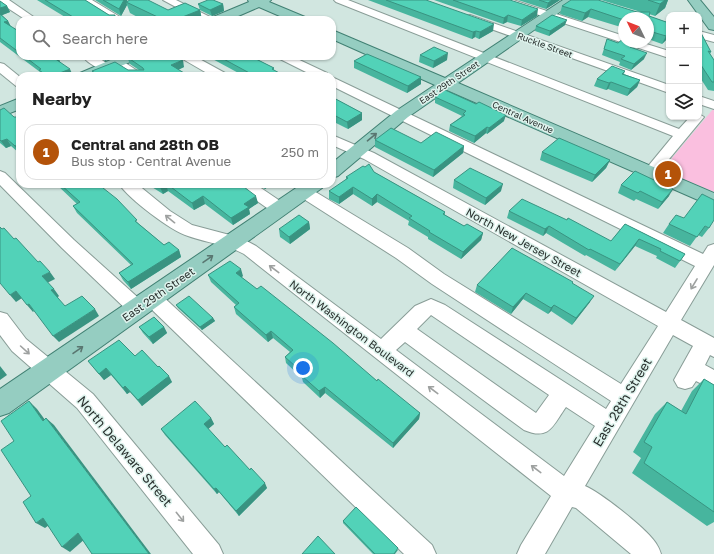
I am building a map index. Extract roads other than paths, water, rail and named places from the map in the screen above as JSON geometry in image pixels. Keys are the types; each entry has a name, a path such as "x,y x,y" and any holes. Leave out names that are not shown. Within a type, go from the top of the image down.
{"main road":[{"name":"East 29th Street","path":"336,169 402,114 571,0"},
{"path":"694,0 714,26"},
{"path":"227,16 260,1 292,16"},
{"name":"Central Avenue","path":"336,36 714,201"},
{"path":"94,72 123,60"},
{"path":"0,112 16,106"},
{"name":"East 29th Street","path":"0,404 310,188"}],"street":[{"path":"2,0 27,16"},
{"path":"85,0 113,16"},
{"path":"168,0 200,16"},
{"path":"339,0 682,135"},
{"path":"503,0 618,38"},
{"name":"Ruckle Street","path":"462,15 666,88"},
{"path":"702,35 714,39"},
{"path":"647,48 666,54"},
{"path":"98,60 129,72"},
{"path":"192,60 214,72"},
{"path":"290,60 315,72"},
{"path":"0,67 16,80"},
{"path":"336,83 710,257"},
{"path":"650,173 694,120"},
{"name":"North New Jersey Street","path":"336,141 369,156 710,346"},
{"path":"0,176 68,244 144,303 423,554"},
{"name":"North Washington Boulevard","path":"132,188 182,228 233,242 250,250 567,493 582,497 607,516 637,541 648,554"},
{"path":"250,188 280,209"},
{"path":"310,188 438,279 624,398"},
{"name":"East 28th Street","path":"530,554 710,257"},
{"path":"382,352 426,309 431,307 438,310 609,423"},
{"name":"North Delaware Street","path":"0,320 19,345 85,401 210,554"},
{"path":"404,330 532,423 540,424 563,393"},
{"path":"710,346 688,374 714,381"}],"place":[{"name":"Central and 28th OB","path":"668,174"}]}
